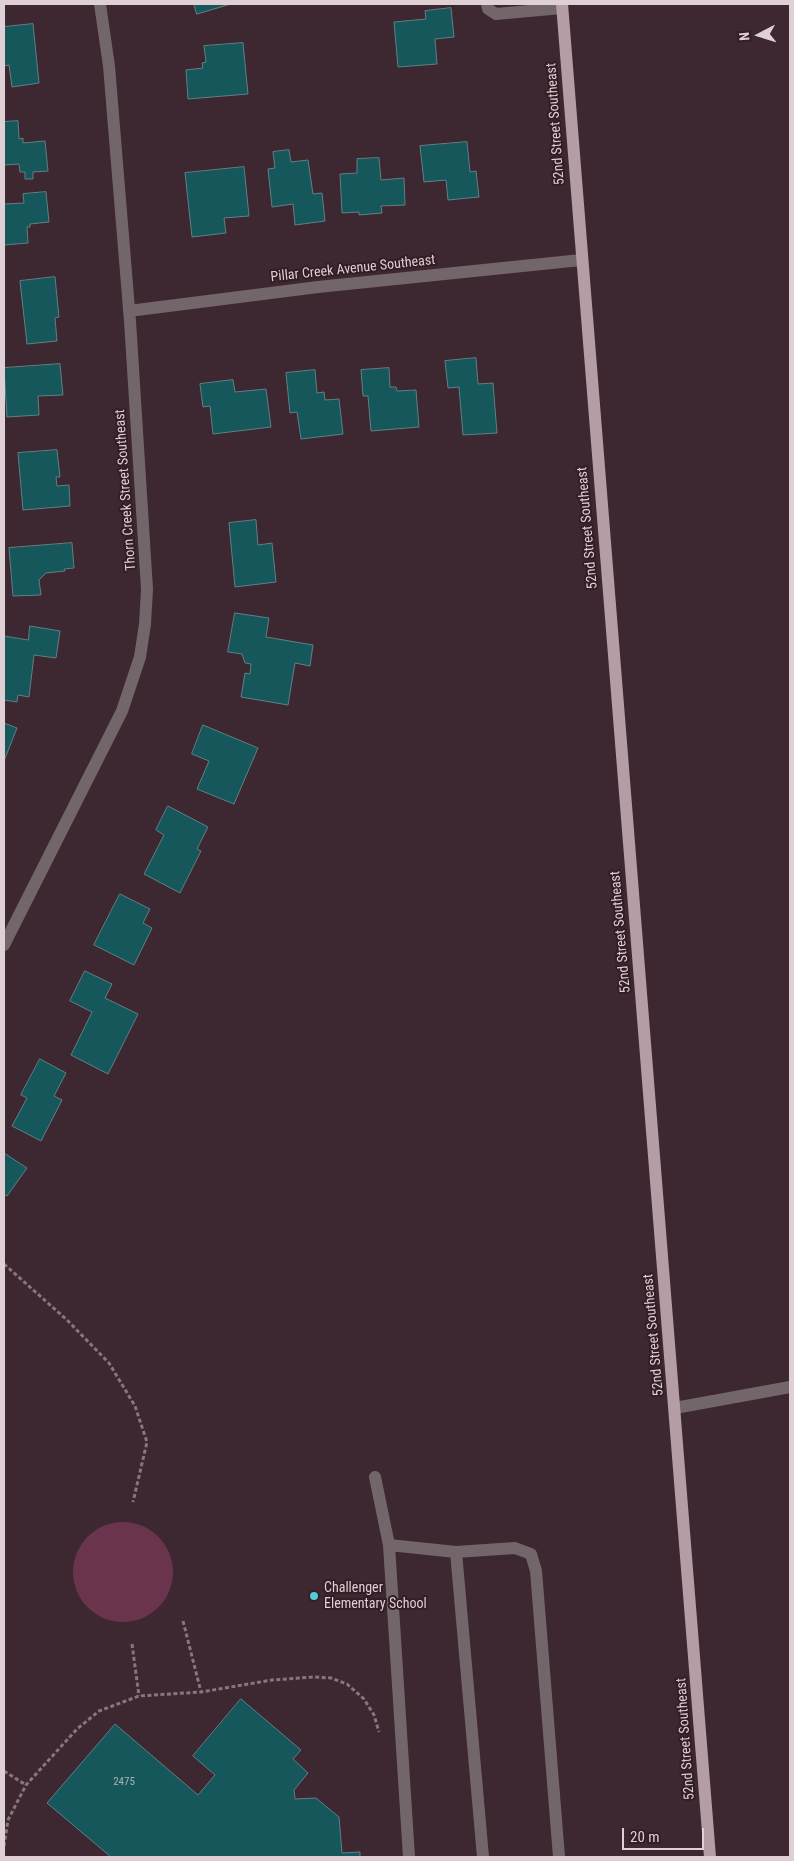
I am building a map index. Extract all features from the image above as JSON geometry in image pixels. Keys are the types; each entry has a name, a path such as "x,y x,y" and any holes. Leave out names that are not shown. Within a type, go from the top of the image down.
{"main road":[{"name":"52nd Street Southeast","path":"562,6 710,1857"}],"street":[{"name":"Thorn Creek Street Southeast","path":"4,945 122,711 140,657 145,624 148,589 129,311 109,66 100,4"},
{"path":"487,4 488,9 496,14 562,6"},
{"name":"Pillar Creek Avenue Southeast","path":"129,311 318,287 581,260"},
{"path":"675,1408 790,1387"},
{"path":"375,1477 389,1545 409,1857"},
{"path":"389,1545 456,1552 515,1548 531,1554 536,1571 559,1857"},
{"path":"456,1552 483,1857"}],"path":[{"path":"4,1264 67,1320 109,1363 135,1406 147,1442 133,1502"},
{"path":"183,1621 200,1692"},
{"path":"132,1644 139,1696"},
{"path":"4,1846 8,1820 26,1785 78,1729 99,1711 139,1696 200,1692 272,1680 314,1677 331,1678 347,1684 364,1699 374,1715 381,1740"},
{"path":"4,1771 26,1785"}],"shaded area":[{"path":"123,1522 142,1525 159,1536 170,1553 173,1572 170,1591 159,1608 142,1619 123,1622 104,1619 87,1608 76,1591 73,1572 76,1553 87,1536 104,1525"}],"building":[{"path":"194,4 231,4 197,14"},
{"path":"451,8 454,37 435,39 437,64 398,67 394,22 426,19 425,11"},
{"path":"33,24 39,83 12,87 9,65 4,66 4,27"},
{"path":"243,43 248,94 188,99 186,70 203,68 202,63 206,62 204,46"},
{"path":"18,121 19,139 23,138 23,143 45,141 48,171 33,172 33,179 25,179 25,172 20,172 19,164 4,165 4,122"},
{"path":"467,142 470,172 476,171 479,197 448,200 446,180 424,182 420,146"},
{"path":"289,150 291,162 308,160 313,194 322,193 325,221 295,225 293,204 272,207 268,169 275,168 273,152"},
{"path":"379,158 381,180 404,178 405,205 381,206 382,213 359,215 359,212 342,213 340,174 357,173 357,159"},
{"path":"244,167 249,216 224,218 226,233 192,237 185,173"},
{"path":"46,192 49,222 30,224 30,227 27,227 28,243 4,245 4,204 24,203 23,194"},
{"path":"55,277 59,317 55,318 57,341 27,344 20,281"},
{"path":"476,358 478,384 493,383 497,433 463,435 459,387 448,388 445,361"},
{"path":"60,364 63,395 38,396 39,415 7,417 4,368"},
{"path":"389,368 390,387 396,387 397,391 416,390 419,427 371,431 368,396 363,396 361,370"},
{"path":"315,370 317,393 324,392 325,400 339,399 343,434 301,439 297,412 290,413 286,373"},
{"path":"233,380 235,392 266,389 271,427 213,434 210,406 203,407 200,384"},
{"path":"57,450 60,477 56,477 57,486 69,485 70,506 23,510 18,453"},
{"path":"256,520 258,545 272,543 276,582 235,587 229,523"},
{"path":"72,543 74,568 46,573 39,580 41,595 13,596 9,548"},
{"path":"235,613 269,618 266,637 313,645 310,666 295,663 288,705 241,697 245,673 250,674 251,664 245,663 242,654 228,652"},
{"path":"30,626 60,631 56,658 34,655 29,697 18,695 17,702 4,700 4,636 28,640"},
{"path":"4,723 17,728 4,761"},
{"path":"203,725 258,748 234,804 197,789 209,761 192,754"},
{"path":"168,806 208,827 197,849 201,851 180,893 144,874 164,835 156,830"},
{"path":"120,894 150,909 143,923 152,928 134,965 94,945"},
{"path":"85,971 112,984 105,998 138,1014 108,1074 71,1055 92,1012 70,1001"},
{"path":"40,1059 66,1073 54,1096 62,1100 41,1141 12,1126 27,1098 21,1095"},
{"path":"4,1153 27,1168 7,1196 4,1194"},
{"path":"241,1699 301,1750 293,1759 308,1773 294,1790 295,1799 316,1798 339,1817 342,1853 360,1852 360,1857 111,1857 47,1803 115,1724 198,1795 215,1775 193,1756"}],"place":[{"name":"Challenger Elementary School","path":"314,1596"}]}
